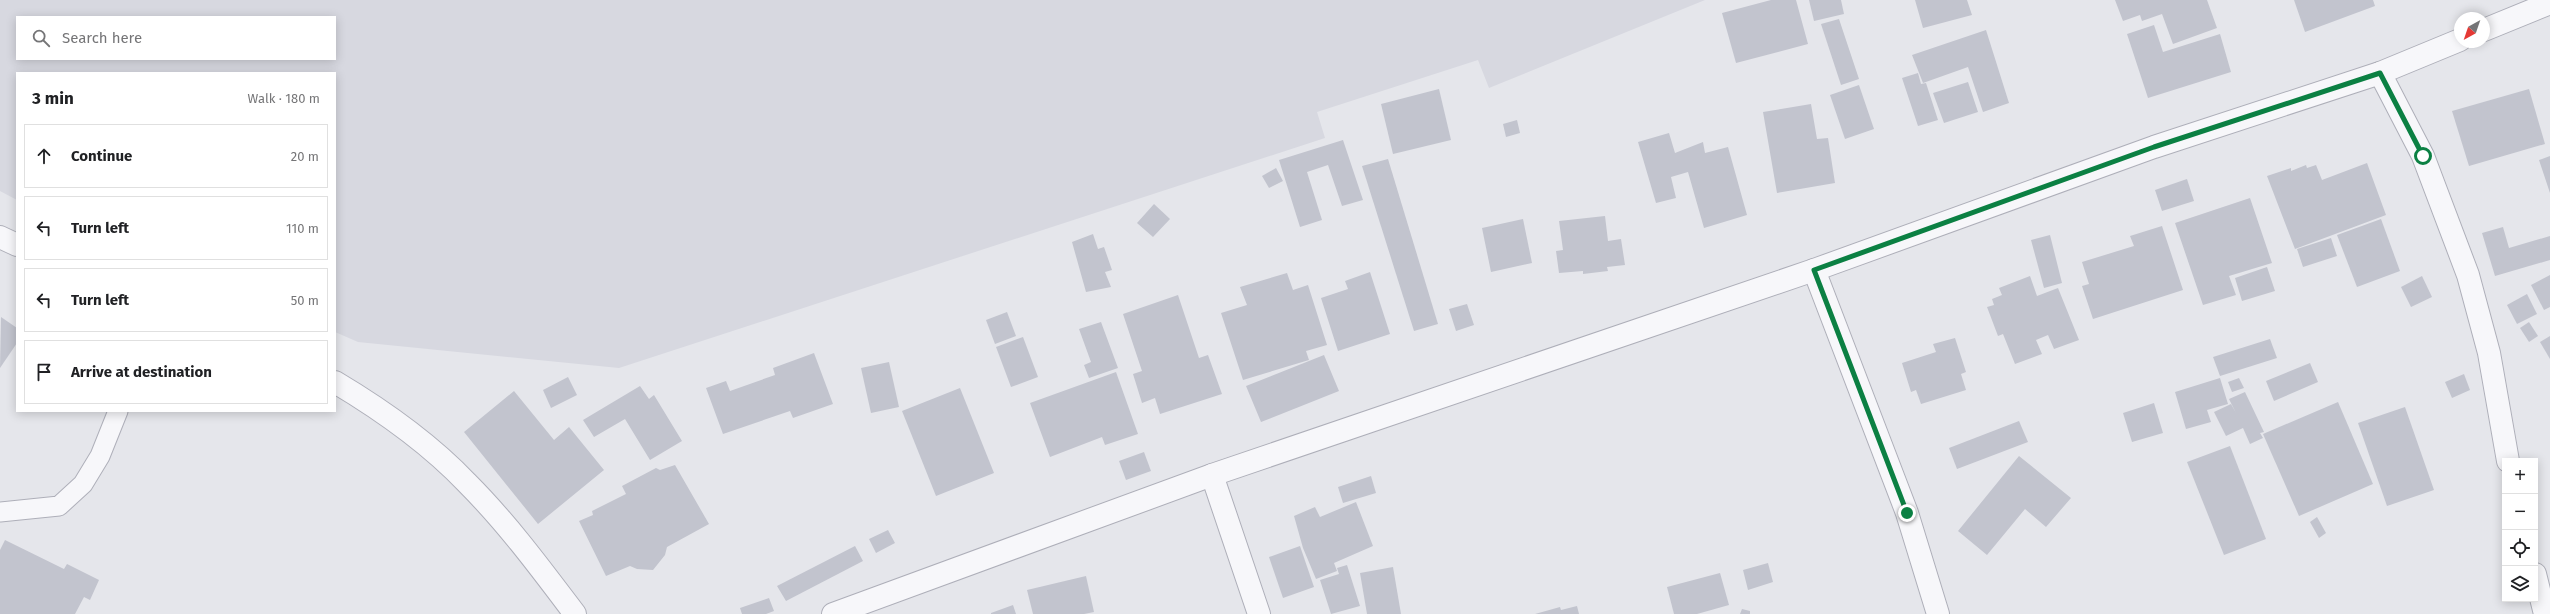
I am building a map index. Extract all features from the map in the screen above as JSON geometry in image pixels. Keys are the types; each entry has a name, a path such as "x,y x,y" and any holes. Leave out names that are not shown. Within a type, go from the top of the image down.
{"street":[{"path":"2490,28 2550,3"},
{"path":"833,614 1212,475 1814,270 2154,147 2380,73 2454,42"},
{"path":"2380,73 2423,156 2468,275 2489,353 2507,458"},
{"path":"0,237 16,245"},
{"path":"1814,270 1907,513 1938,614"},
{"path":"336,383 402,426 467,482 522,544 575,614"},
{"path":"1212,475 1259,614"},
{"path":"2538,586 2545,614"}],"lane":[{"path":"0,512 59,506 83,484 100,456 118,412"}],"shaded area":[{"path":"0,0 1705,0 1489,88 1478,60 1317,112 1325,138 619,368 358,342 336,332 336,72 16,72 16,199 0,191"}],"building":[{"path":"1771,0 1796,0 1808,44 1736,63 1722,13"},
{"path":"1809,0 1841,0 1844,14 1814,21"},
{"path":"1915,0 1967,0 1972,15 1923,28"},
{"path":"2115,0 2207,0 2217,28 2173,44 2162,14 2142,21 2140,15 2123,21"},
{"path":"2294,0 2373,0 2375,6 2305,32"},
{"path":"1839,19 1859,79 1841,85 1821,24"},
{"path":"2154,25 2163,52 2220,34 2231,72 2148,98 2127,34"},
{"path":"1986,30 2009,103 1983,112 1968,67 1923,83 1912,55"},
{"path":"1918,73 1921,84 1926,83 1938,120 1918,126 1902,78"},
{"path":"1968,82 1978,112 1944,123 1933,93"},
{"path":"1859,85 1874,129 1845,139 1830,95"},
{"path":"1439,89 1451,140 1393,154 1381,104"},
{"path":"2529,89 2545,144 2469,166 2452,111"},
{"path":"1811,104 1817,139 1828,138 1835,183 1777,193 1763,112"},
{"path":"1517,120 1520,133 1506,137 1503,124"},
{"path":"1669,133 1675,153 1703,142 1705,153 1728,147 1747,215 1704,228 1688,172 1671,177 1676,198 1656,203 1638,142"},
{"path":"1343,140 1363,200 1342,206 1328,165 1307,172 1322,220 1300,227 1279,160"},
{"path":"2550,156 2550,193 2539,160"},
{"path":"1388,159 1438,324 1414,331 1362,166"},
{"path":"2367,163 2386,215 2295,249 2267,176 2291,168 2291,171 2306,165 2307,168 2316,165 2322,180"},
{"path":"1276,168 1283,181 1269,188 1262,176"},
{"path":"2187,179 2194,201 2162,211 2155,190"},
{"path":"2250,198 2272,263 2229,276 2236,295 2203,305 2175,223"},
{"path":"1154,204 1170,219 1153,237 1137,223"},
{"path":"1605,216 1608,241 1621,239 1625,265 1607,267 1608,271 1583,274 1583,271 1559,273 1556,251 1563,250 1559,221"},
{"path":"1523,219 1532,263 1491,272 1482,228"},
{"path":"2381,219 2400,271 2357,287 2337,235"},
{"path":"2162,226 2183,290 2093,319 2082,286 2089,284 2082,262 2134,246 2130,236"},
{"path":"2503,227 2509,248 2550,236 2550,260 2495,276 2482,233"},
{"path":"1093,234 1098,249 1104,247 1112,270 1105,272 1111,287 1086,292 1072,242"},
{"path":"2050,235 2062,283 2044,288 2031,240"},
{"path":"2331,238 2337,256 2303,267 2297,249"},
{"path":"2267,267 2275,291 2242,301 2235,278"},
{"path":"1370,272 1390,334 1338,351 1321,298 1348,289 1345,281"},
{"path":"1287,273 1293,290 1308,285 1327,345 1306,351 1309,360 1243,380 1221,313 1247,305 1240,287"},
{"path":"2550,275 2550,307 2544,310 2531,285"},
{"path":"2030,276 2037,296 2058,288 2079,340 2054,349 2048,335 2036,340 2042,354 2015,364 2003,334 1998,336 1987,307 1994,305 1992,299 2002,295 1999,288"},
{"path":"2422,276 2432,297 2411,307 2401,287"},
{"path":"2527,294 2537,314 2517,324 2507,305"},
{"path":"1178,295 1199,358 1208,355 1222,394 1160,414 1155,398 1142,403 1133,374 1142,371 1123,314"},
{"path":"1467,304 1474,325 1456,331 1449,309"},
{"path":"1007,312 1016,336 995,344 986,320"},
{"path":"1,317 16,327 16,344 0,368"},
{"path":"1101,322 1118,368 1089,378 1084,365 1091,362 1079,329"},
{"path":"2529,322 2538,336 2529,342 2520,328"},
{"path":"2550,336 2550,359 2540,342"},
{"path":"1023,337 1038,377 1011,387 996,347"},
{"path":"1955,338 1966,372 1961,374 1966,390 1921,404 1916,390 1911,392 1902,363 1936,352 1933,344"},
{"path":"2270,339 2277,358 2220,376 2213,357"},
{"path":"814,353 833,404 793,418 790,411 723,434 706,388 726,381 730,391 775,375 773,368"},
{"path":"1324,355 1339,391 1261,422 1246,386"},
{"path":"889,362 899,407 871,413 861,368"},
{"path":"2310,363 2318,382 2274,401 2266,381"},
{"path":"1116,372 1138,434 1105,445 1102,437 1050,457 1030,403"},
{"path":"2464,374 2470,390 2452,398 2445,382"},
{"path":"568,377 577,395 551,408 543,390"},
{"path":"2220,378 2228,404 2207,410 2211,422 2186,429 2175,392"},
{"path":"2239,378 2244,388 2232,392 2228,382"},
{"path":"640,386 649,399 654,395 682,441 650,460 625,419 594,437 583,420"},
{"path":"960,388 994,473 936,496 902,411"},
{"path":"514,391 554,440 569,427 604,470 538,524 464,432"},
{"path":"2245,392 2264,432 2260,433 2263,438 2250,444 2243,428 2226,436 2214,412 2231,404 2236,413 2229,399"},
{"path":"2338,402 2373,484 2299,516 2263,434"},
{"path":"2154,403 2163,433 2132,442 2123,413"},
{"path":"2405,407 2434,490 2387,506 2358,423"},
{"path":"2019,421 2028,442 1957,469 1949,448"},
{"path":"2230,446 2266,539 2224,555 2187,462"},
{"path":"1144,452 1151,471 1126,480 1119,461"},
{"path":"2019,456 2071,498 2046,527 2025,509 1987,555 1958,531"},
{"path":"675,465 709,524 667,547 665,555 653,570 637,569 630,566 606,576 579,521 593,515 592,511 626,494 622,486 656,468 660,470"},
{"path":"1371,476 1376,493 1343,503 1338,487"},
{"path":"1356,502 1373,546 1334,563 1337,571 1316,579 1303,548 1294,516 1315,507 1320,517"},
{"path":"2317,517 2326,533 2319,538 2310,522"},
{"path":"888,530 895,543 876,553 869,539"},
{"path":"5,540 64,569 67,564 99,580 90,600 84,597 75,614 0,614 0,550"},
{"path":"855,546 863,561 786,601 777,586"},
{"path":"1300,546 1314,587 1283,598 1269,557"},
{"path":"1768,563 1773,582 1748,590 1743,570"},
{"path":"1347,565 1360,606 1331,614 1320,580 1339,574 1337,568"},
{"path":"1393,567 1401,614 1367,614 1360,573"},
{"path":"1720,573 1729,605 1697,614 1674,614 1667,587"},
{"path":"1086,576 1094,612 1084,614 1033,614 1027,590"},
{"path":"769,598 774,611 766,614 742,614 740,608"},
{"path":"1013,605 1016,614 991,614 991,613"},
{"path":"1577,606 1579,614 1535,614 1560,607 1561,610"},
{"path":"1742,609 1750,611 1750,614 1740,614"}],"route":[{"path":"1907,513 1814,270 2154,147 2380,73 2423,156"}]}
